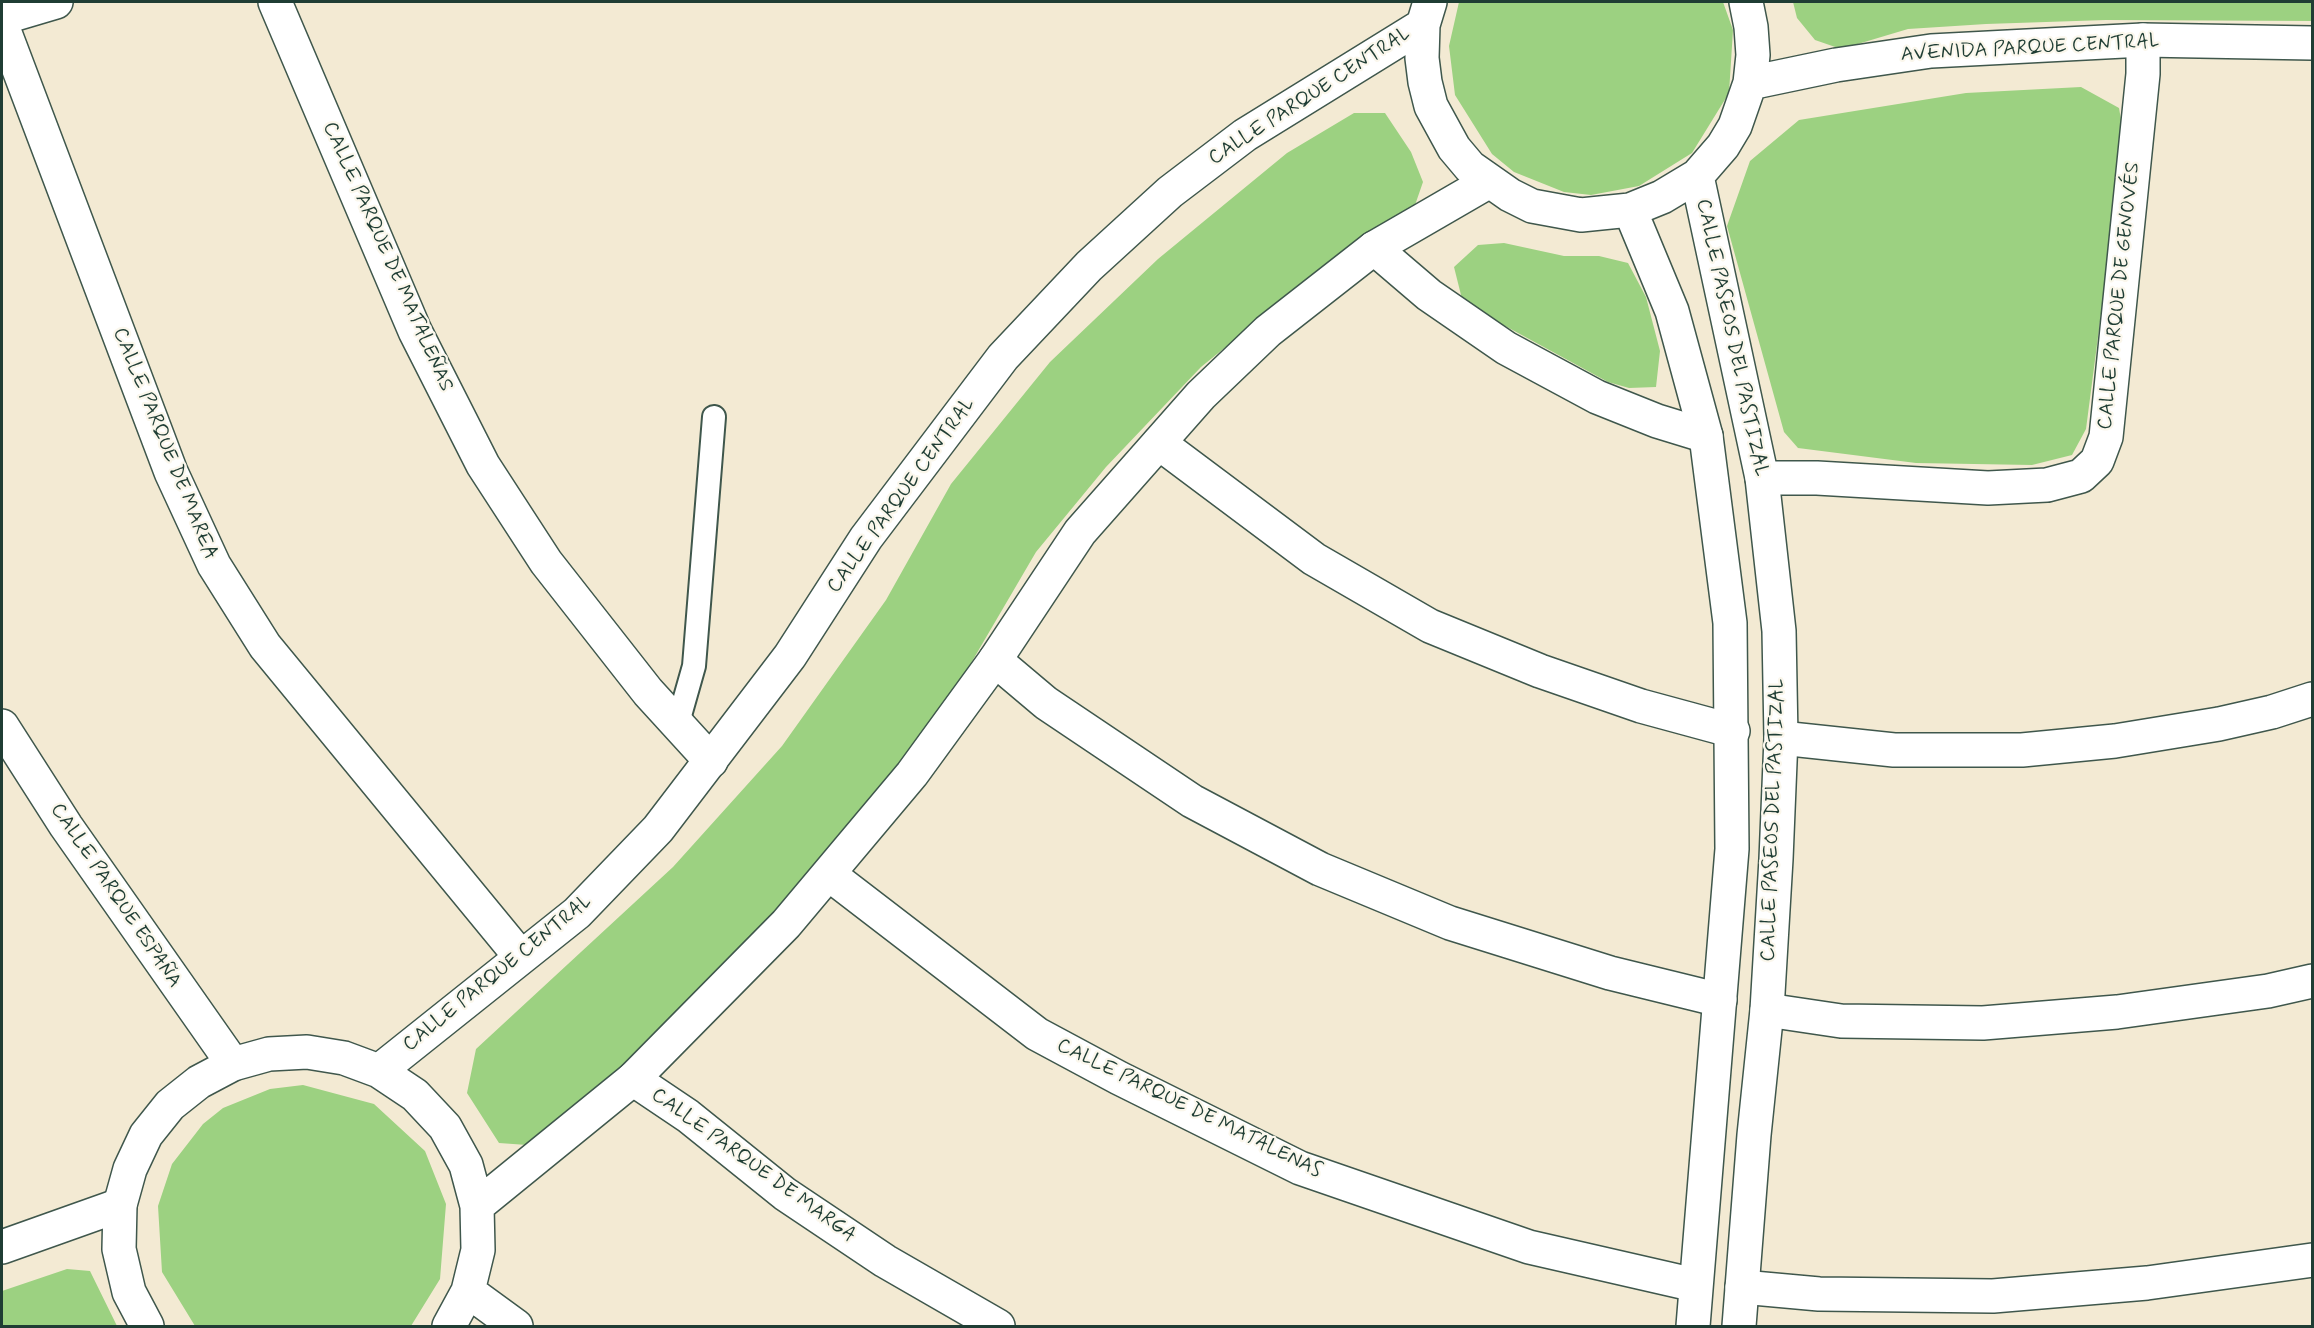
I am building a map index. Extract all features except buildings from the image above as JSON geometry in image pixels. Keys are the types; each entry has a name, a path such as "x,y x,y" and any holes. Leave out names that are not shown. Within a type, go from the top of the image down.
{"street":[{"path":"2,18 56,2"},
{"name":"CALLE PARQUE DE MATALEÑAS","path":"275,2 415,331 483,465 546,562 677,726 711,761"},
{"path":"1426,13 1422,58 1431,106 1454,148 1488,183 1532,206 1557,212 1606,214 1630,210 1662,197 1697,176 1723,146 1735,126 1750,83 1753,55 1746,2"},
{"name":"CALLE PARQUE CENTRAL","path":"380,1071 520,956 578,913 658,829 790,656 866,538 1003,357 1089,266 1170,192 1245,135 1426,13"},
{"name":"CALLE PARQUE DE MAREA","path":"2,26 171,472 214,565 265,646 520,956"},
{"name":"AVENIDA PARQUE CENTRAL","path":"1750,83 1836,65 1931,51 2143,40 2313,43"},
{"name":"CALLE PARQUE DE GENOVÉS","path":"1762,478 1817,478 1988,488 2047,485 2081,476 2097,461 2106,437 2143,75 2143,40"},
{"name":"CALLE PASEOS DEL PASTIZAL","path":"1697,176 1762,478 1779,631 1781,738 1767,1010 1740,1326"},
{"path":"477,1206 633,1079 725,988 830,875 912,774 995,660 1080,532 1201,395 1268,331 1374,248 1488,183"},
{"name":"CALLE PASEOS DEL PASTIZAL","path":"1630,210 1672,311 1706,436 1730,623 1733,731 1732,849 1692,1326"},
{"path":"1374,248 1429,295 1506,348 1597,397 1706,436"},
{"path":"1159,443 1314,559 1430,626 1540,672 1641,706 1733,731"},
{"path":"995,660 1046,703 1192,801 1320,869 1450,923 1610,973 1719,1000"},
{"path":"1781,738 1894,750 2022,750 2115,741 2219,724 2272,712 2313,699"},
{"name":"CALLE PARQUE ESPAÑA","path":"2,726 66,826 233,1064"},
{"name":"CALLE PARQUE DE MATALENAS","path":"830,875 1037,1034 1119,1078 1300,1168 1529,1247 1695,1285"},
{"path":"1767,1010 1841,1021 1983,1023 2116,1012 2268,991 2313,981"},
{"path":"147,1326 129,1292 119,1249 120,1205 130,1169 146,1135 170,1106 199,1082 233,1064 269,1054 307,1052 344,1058 380,1071 415,1095 445,1127 466,1165 477,1206 478,1250 468,1291 449,1326"},
{"name":"CALLE PARQUE DE MARGA","path":"633,1079 688,1116 784,1194 885,1261 998,1326"},
{"path":"2,1247 120,1205"},
{"path":"1742,1287 1819,1294 1993,1296 2147,1283 2313,1260"},
{"path":"468,1291 516,1326"}],"lane":[{"path":"677,726 694,666 714,417"}],"green space":[{"path":"1459,2 1723,2 1733,30 1729,93 1692,153 1639,186 1591,195 1564,192 1514,172 1492,154 1455,95 1449,46"},
{"path":"1793,2 2312,2 2312,21 2106,20 1986,24 1908,29 1841,49 1815,40 1797,18"},
{"path":"2081,87 2119,108 2124,137 2086,429 2072,455 2032,465 1916,463 1798,448 1784,432 1727,226 1750,161 1799,120 1966,93"},
{"path":"1354,113 1385,113 1411,152 1423,182 1414,208 1312,277 1201,367 1106,467 1036,552 909,769 618,1079 527,1145 499,1143 467,1093 476,1049 673,867 782,746 886,600 951,484 1050,362 1158,259 1287,153"},
{"path":"1504,243 1564,256 1599,256 1628,263 1646,297 1660,351 1656,387 1629,388 1608,382 1463,303 1454,267 1478,245"},
{"path":"303,1085 374,1104 425,1151 446,1204 440,1279 411,1326 195,1326 162,1272 158,1206 172,1164 203,1124 223,1108 270,1089"},
{"path":"67,1269 90,1271 117,1326 2,1326 2,1291"}]}
